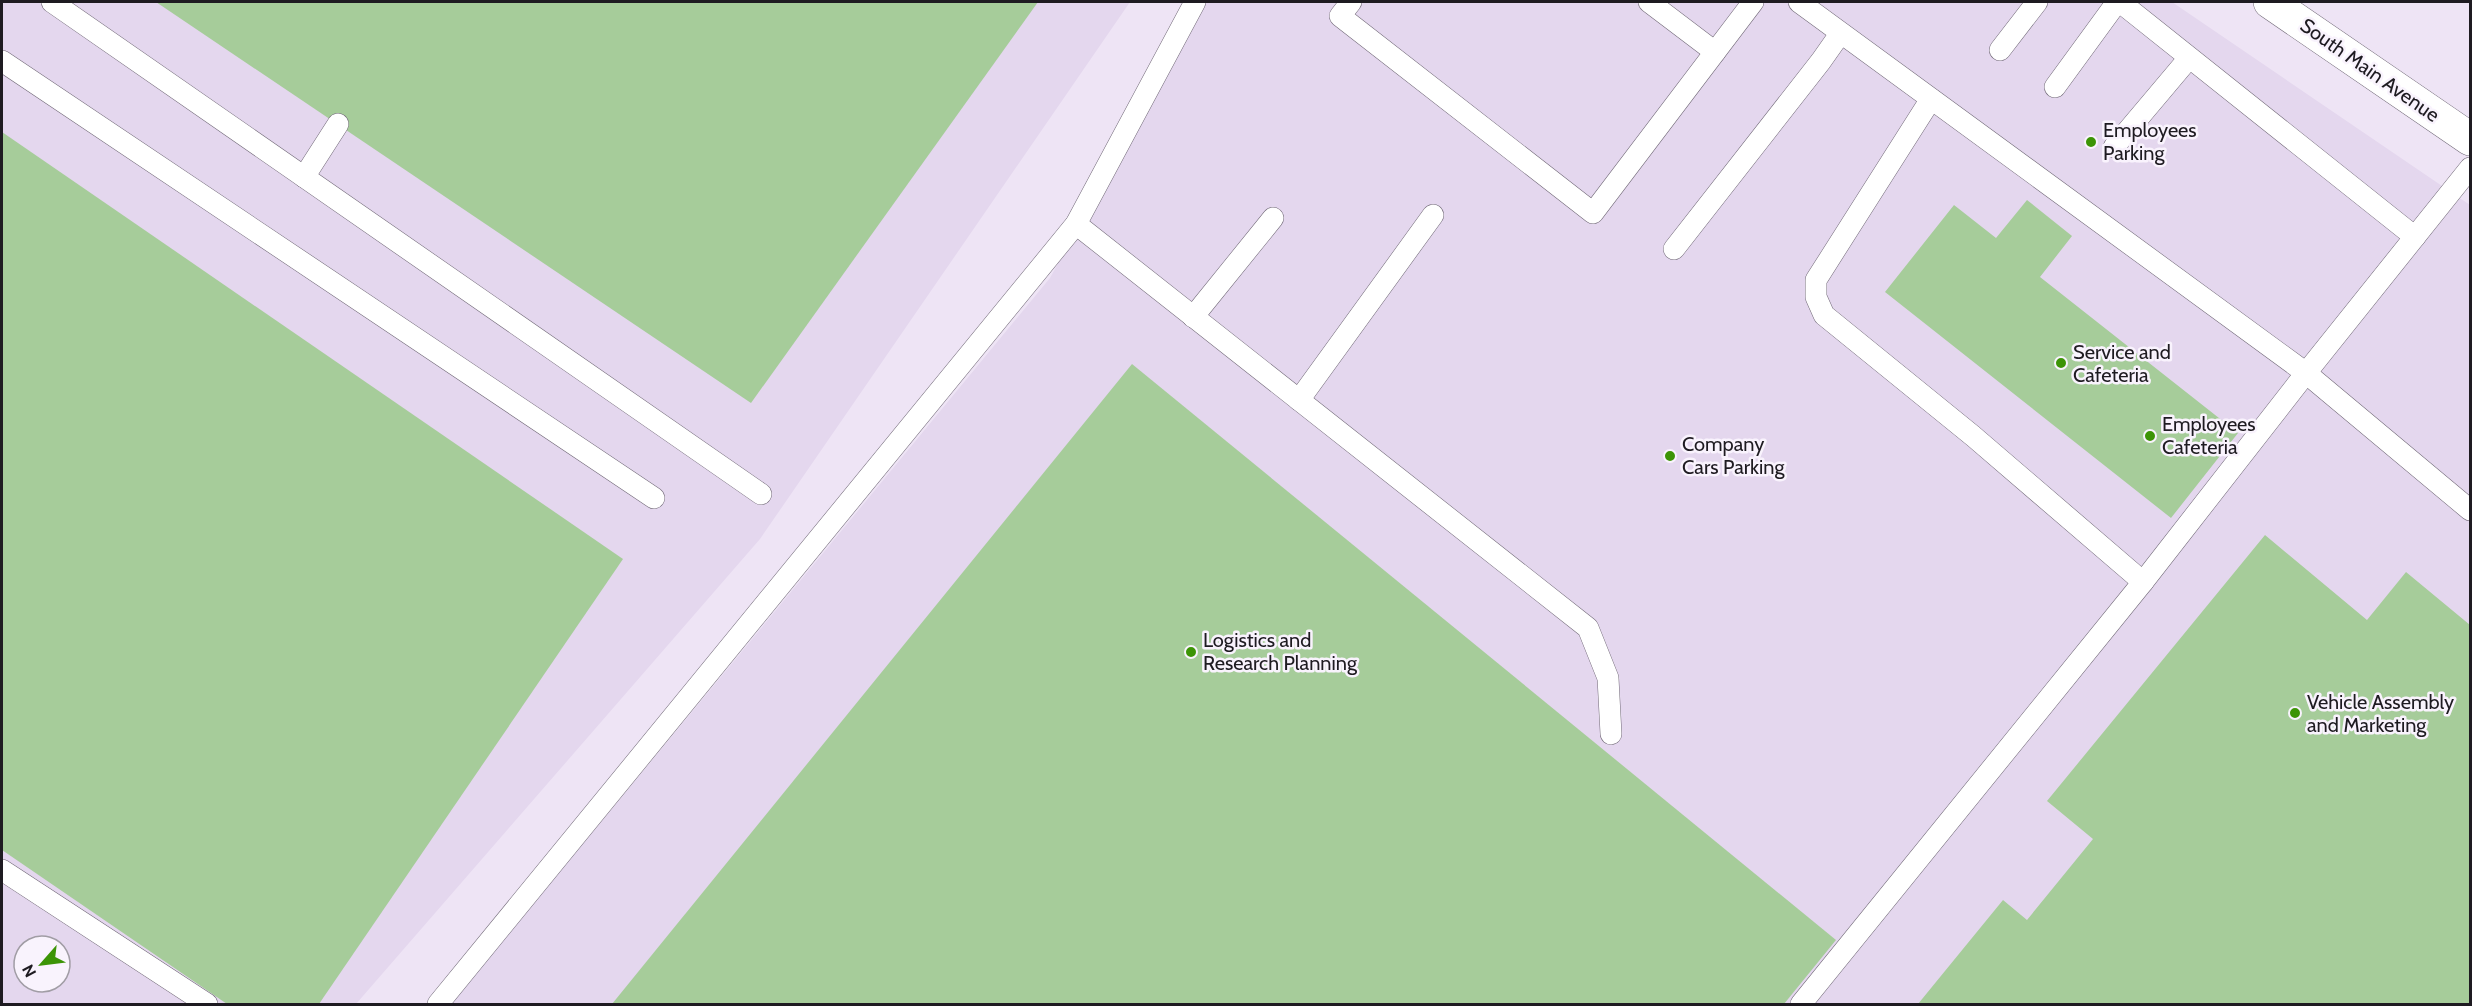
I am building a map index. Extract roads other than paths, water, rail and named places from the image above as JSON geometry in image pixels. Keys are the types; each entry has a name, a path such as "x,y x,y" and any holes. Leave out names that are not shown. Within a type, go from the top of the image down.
{"street":[{"name":"South Main Avenue","path":"2270,2 2470,139"}],"lane":[{"path":"52,2 761,494"},
{"path":"438,1005 1076,224 1195,2"},
{"path":"1351,2 1340,16 1593,213 1753,2"},
{"path":"1649,2 1715,52"},
{"path":"1799,2 2306,373 2470,510"},
{"path":"2000,50 2037,2"},
{"path":"2055,87 2118,2 2415,237"},
{"path":"1674,249 1840,34"},
{"path":"2114,147 2189,58"},
{"path":"2,61 654,498"},
{"path":"1931,99 1816,280 1816,297 1824,315 1973,436 2143,582"},
{"path":"304,177 338,124"},
{"path":"1801,1005 2143,582 2470,168"},
{"path":"1299,400 1433,215"},
{"path":"1193,317 1273,218"},
{"path":"1076,224 1588,628 1608,678 1611,734"},
{"path":"2,870 207,1005"}],"place":[{"name":"Employees Parking","path":"2091,142"},
{"name":"Service and Cafeteria","path":"2061,363"},
{"name":"Employees Cafeteria","path":"2150,436"},
{"name":"Company Cars Parking","path":"1670,456"},
{"name":"Logistics and Research Planning","path":"1191,652"},
{"name":"Vehicle Assembly and Marketing","path":"2295,713"}]}
